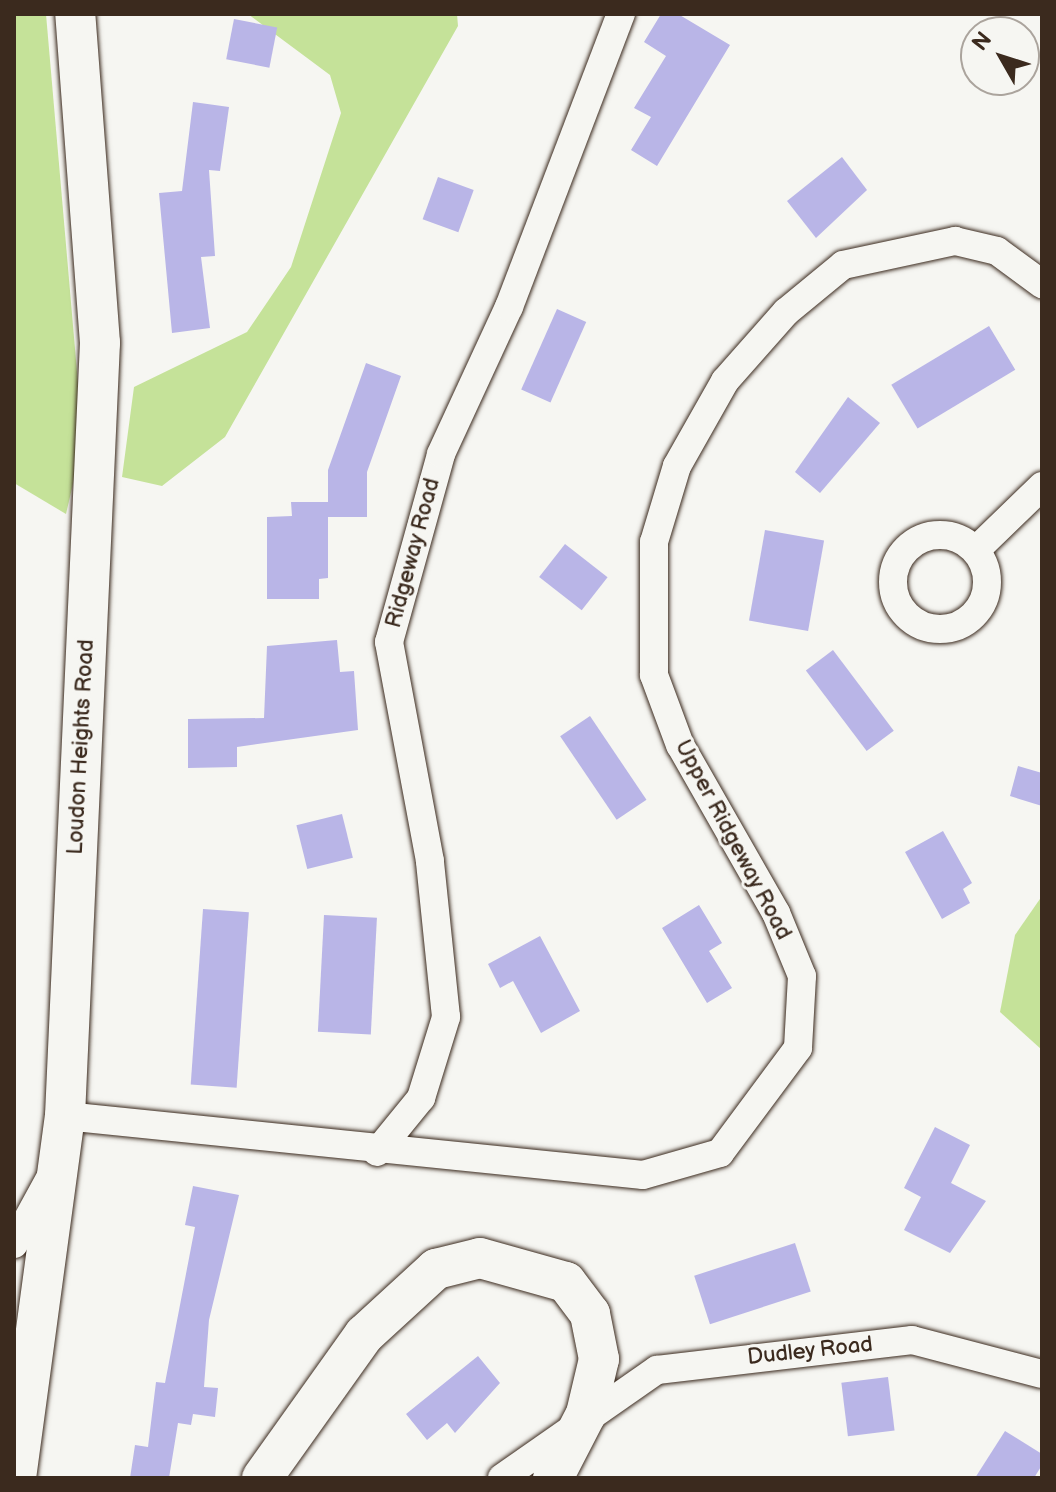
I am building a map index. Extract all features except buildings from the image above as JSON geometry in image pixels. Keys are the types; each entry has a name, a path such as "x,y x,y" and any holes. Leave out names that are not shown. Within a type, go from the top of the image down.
{"street":[{"name":"Loudon Heights Road","path":"16,1478 53,1171 65,1116 100,343 75,14"},
{"name":"Ridgeway Road","path":"377,1152 421,1098 446,1017 430,861 389,642 441,454 509,307 621,14"},
{"name":"Upper Ridgeway Road","path":"65,1116 377,1152 643,1175 720,1153 766,1100 798,1048 802,976 776,913 680,745 654,675 654,542 677,466 725,381 786,312 843,265 955,241 997,251 1042,284"},
{"path":"976,550 1042,486"},
{"path":"14,1244 53,1171"},
{"path":"262,1478 364,1335 436,1269 480,1258 566,1282 590,1314 599,1359 586,1414 553,1478"},
{"name":"Dudley Road","path":"502,1478 586,1414 657,1370 800,1349 912,1340 1042,1374"}],"green space":[{"path":"14,14 46,14 83,441 66,514 14,483"},
{"path":"248,14 457,14 458,26 225,437 162,486 122,477 134,387 247,332 291,267 341,113 330,75"},
{"path":"1042,896 1042,1050 1000,1012 1015,935"}]}
